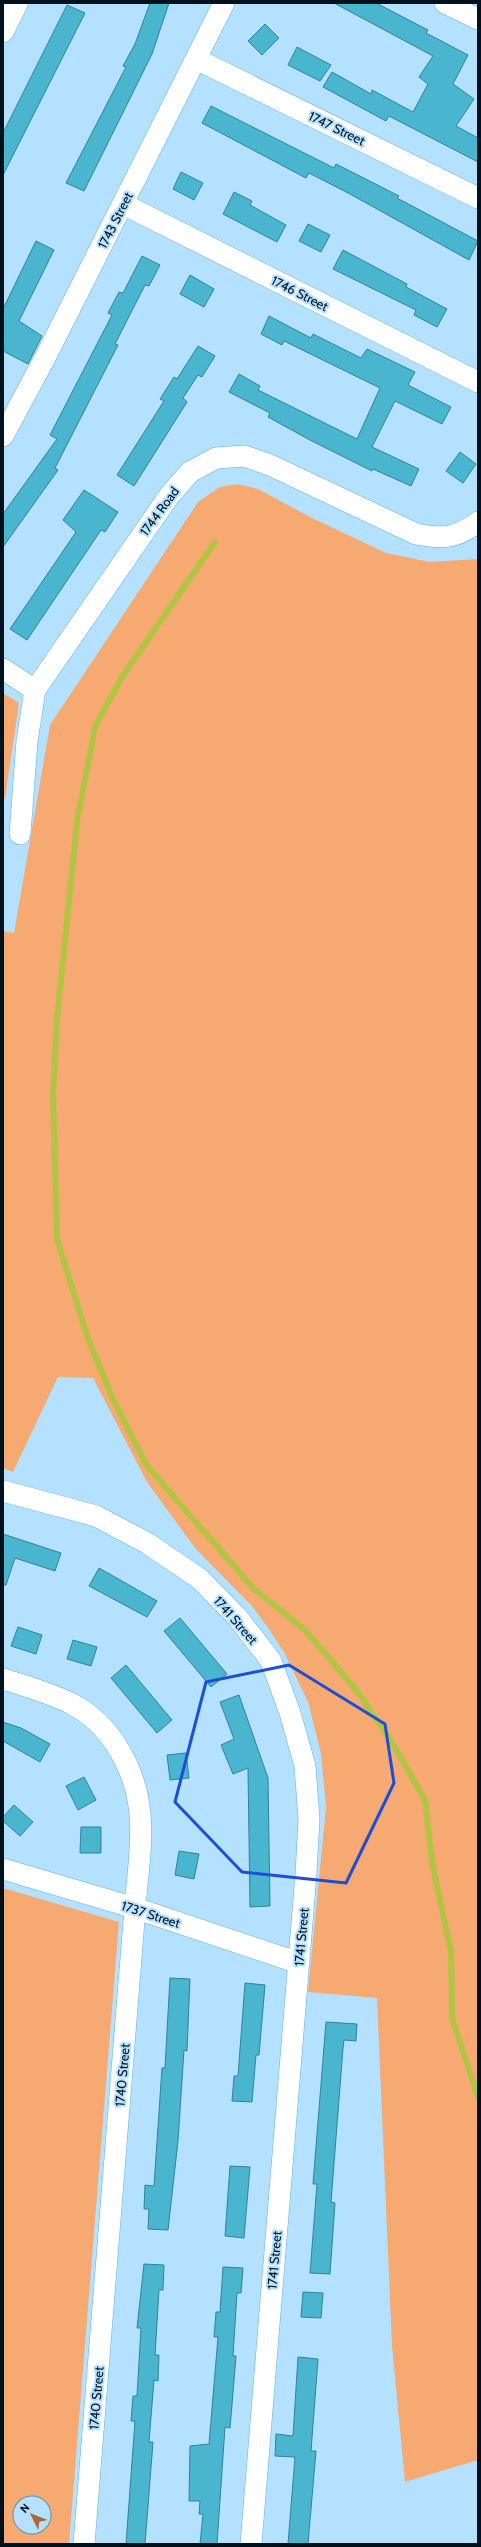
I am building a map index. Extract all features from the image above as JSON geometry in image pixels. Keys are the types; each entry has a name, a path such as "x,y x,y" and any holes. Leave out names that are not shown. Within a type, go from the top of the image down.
{"street":[{"path":"3,31 17,3"},
{"name":"1743 Street","path":"3,436 19,409 224,3"},
{"path":"445,3 478,19"},
{"name":"1747 Street","path":"196,59 478,198"},
{"name":"1746 Street","path":"123,204 478,382"},
{"name":"1744 Road","path":"20,834 27,741 35,690 169,496 190,472 216,458 244,456 270,465 416,534 437,538 462,534 478,522"},
{"path":"3,670 35,690"},
{"name":"1741 Street","path":"3,1491 96,1516 147,1543 200,1579 238,1618 271,1661 290,1713 305,1766 309,1819 299,1963 251,2544"},
{"name":"1740 Street","path":"3,1679 72,1704 101,1725 123,1756 135,1785 140,1815 135,1908 84,2544"},
{"name":"1737 Street","path":"3,1869 135,1908 299,1963"}],"highlighted area":[{"path":"289,1665 385,1724 394,1783 346,1883 242,1872 175,1802 206,1682"}],"shaded area":[{"path":"237,484 258,489 310,517 386,553 430,562 478,559 478,2460 405,2482 392,2346 377,1998 308,1992 326,1807 321,1754 308,1702 285,1654 269,1629 251,1605 195,1548 147,1482 93,1378 58,1377 13,1472 3,1468 3,931 14,933 50,725 198,502 220,487"},
{"path":"3,693 19,703 5,799 3,798"},
{"path":"3,1888 119,1922 69,2544 3,2544"}],"building":[{"path":"150,3 169,3 152,54 84,191 66,183 126,67 123,66 135,44"},
{"path":"334,3 376,3 428,30 426,33 468,55 453,84 474,99 456,126 478,138 478,162 389,116 386,121 323,87 332,72 371,94 372,90 413,112 428,84 419,77 433,56"},
{"path":"67,5 85,13 3,175 3,133"},
{"path":"265,24 279,38 262,55 248,41"},
{"path":"297,47 331,65 320,81 288,65"},
{"path":"211,106 334,168 336,164 399,196 397,198 478,241 469,260 350,194 309,173 306,178 202,123"},
{"path":"181,172 203,183 194,200 173,189"},
{"path":"234,192 252,201 250,205 286,225 277,242 223,214"},
{"path":"308,224 330,235 321,252 299,241"},
{"path":"36,241 54,250 19,321 42,336 28,364 3,351 3,309"},
{"path":"343,250 407,284 406,287 447,309 437,327 414,315 416,310 333,269"},
{"path":"142,256 160,265 149,286 145,285 115,344 118,345 55,468 58,470 3,547 3,514 57,439 50,435 112,315 108,313 119,292 123,293"},
{"path":"190,275 214,289 204,307 180,294"},
{"path":"269,316 311,338 313,334 361,358 367,349 415,372 408,385 451,407 442,424 395,401 372,447 419,469 411,486 373,469 372,471 310,440 268,417 270,413 229,392 239,374 260,386 258,390 357,439 380,388 284,341 282,345 261,334"},
{"path":"198,346 215,356 202,377 198,375 183,398 187,402 134,486 117,475 164,401 160,399 174,377 177,379"},
{"path":"460,452 476,464 463,483 446,471"},
{"path":"84,490 118,512 105,532 101,530 27,640 10,629 76,532 63,520"},
{"path":"3,1534 61,1553 55,1571 15,1558 6,1585 3,1585"},
{"path":"99,1568 157,1601 147,1617 89,1586"},
{"path":"180,1618 227,1674 211,1687 164,1631"},
{"path":"18,1627 42,1635 36,1654 11,1646"},
{"path":"73,1640 97,1647 91,1666 67,1659"},
{"path":"126,1665 172,1720 157,1733 111,1678"},
{"path":"239,1695 268,1778 270,1906 250,1907 248,1768 233,1774 221,1745 234,1739 220,1702"},
{"path":"3,1722 21,1728 50,1744 40,1762 3,1741"},
{"path":"186,1753 189,1778 170,1780 167,1755"},
{"path":"84,1777 96,1800 78,1810 66,1786"},
{"path":"14,1805 33,1822 20,1836 3,1821 3,1817"},
{"path":"81,1827 101,1827 101,1853 80,1853"},
{"path":"179,1851 199,1854 194,1879 175,1875"},
{"path":"170,1978 190,1979 187,2051 184,2050 178,2141 168,2230 148,2229 149,2209 144,2209 145,2185 154,2186 162,2068 165,2068"},
{"path":"245,1983 265,1985 259,2055 256,2055 252,2102 232,2101 234,2076 238,2076"},
{"path":"326,2022 357,2024 356,2041 344,2040 343,2048 331,2202 335,2203 330,2274 310,2273 317,2184 313,2184"},
{"path":"230,2166 250,2167 244,2238 225,2236"},
{"path":"144,2264 164,2265 163,2290 159,2290 155,2355 159,2355 158,2381 154,2380 149,2442 153,2442 145,2544 126,2544 135,2421 131,2421 133,2396 137,2396 141,2328 137,2328"},
{"path":"223,2267 243,2268 241,2293 237,2293 233,2356 236,2356 234,2381 230,2428 225,2427 217,2544 200,2544 203,2514 199,2514 200,2501 189,2501 190,2446 209,2444 218,2337 214,2337 216,2312 220,2312"},
{"path":"303,2292 323,2293 321,2318 301,2317"},
{"path":"298,2357 318,2359 311,2451 316,2451 308,2544 288,2544 295,2457 275,2456 276,2434 293,2436"}],"waterway":[{"path":"215,542 122,677 95,727 77,822 57,1019 53,1093 57,1239 88,1339 113,1399 147,1466 254,1589 305,1630 357,1691 391,1741 425,1800 433,1868 451,1951 452,2018 478,2097"}]}
